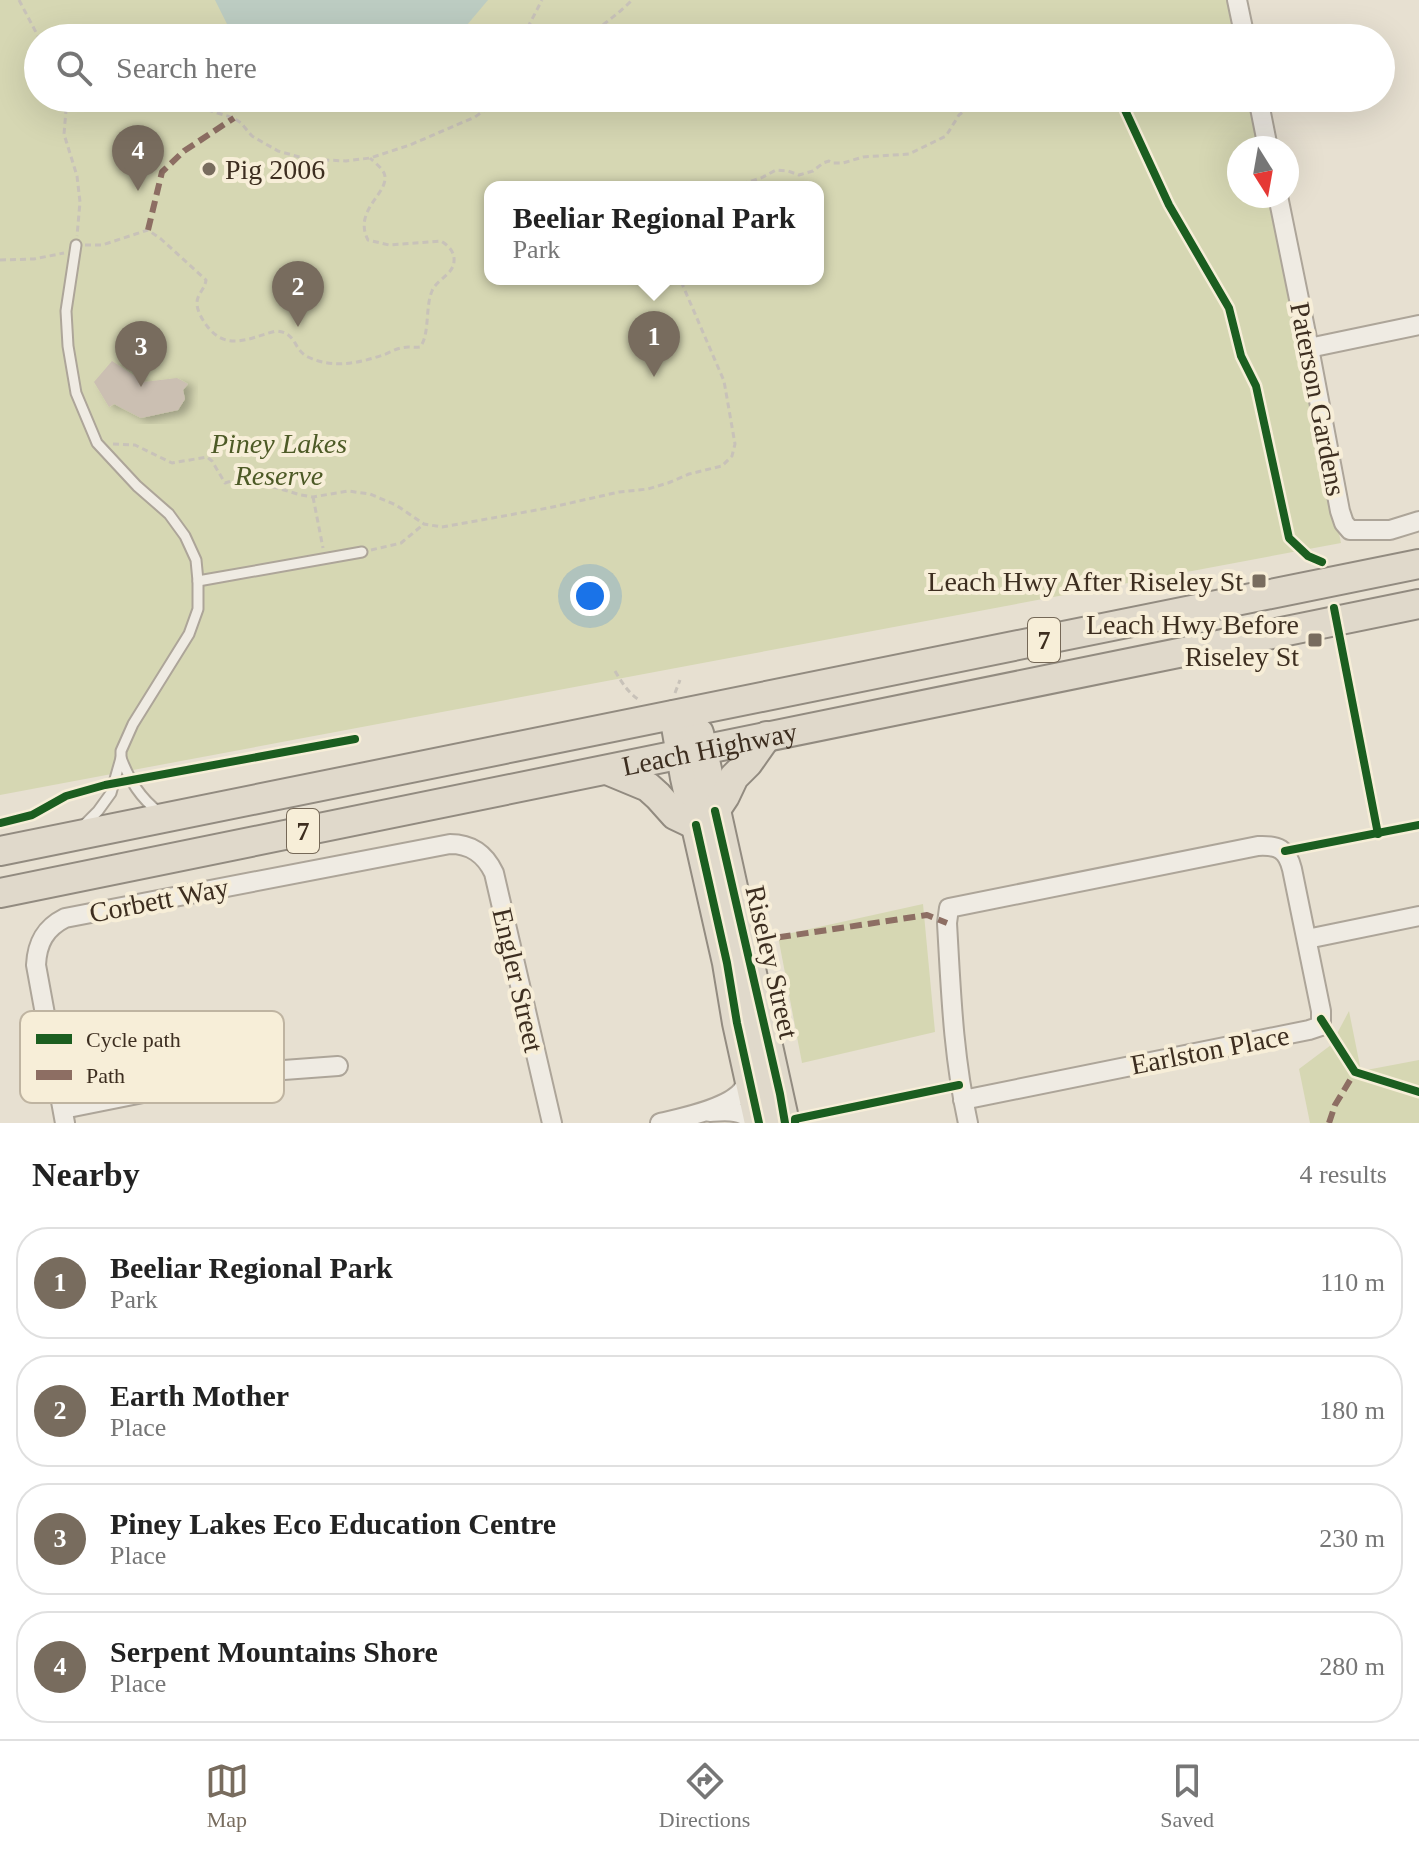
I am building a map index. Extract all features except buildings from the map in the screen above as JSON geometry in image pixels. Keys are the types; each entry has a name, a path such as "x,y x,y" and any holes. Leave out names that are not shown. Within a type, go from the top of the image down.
{"highway":[{"path":"1406,566 1410,606"},
{"name":"Leach Highway","path":"0,851 1406,566"},
{"name":"Leach Highway","path":"0,893 1410,606"},
{"name":"Riseley Street","path":"669,713 692,752 737,1023 757,1123"},
{"path":"607,770 648,787 675,815 705,818 725,796 734,777 767,736"},
{"name":"Riseley Street","path":"705,818 780,1094 785,1123"}],"street":[{"path":"1237,0 1242,24"},
{"path":"1261,112 1266,136"},
{"name":"Paterson Gardens","path":"1280,208 1344,523 1350,530 1390,530 1419,521"},
{"path":"1309,348 1419,325"},
{"name":"Corbett Way","path":"45,1011 36,965 40,942 46,932 65,918 438,845 469,846"},
{"name":"Engler Street","path":"469,846 483,856 494,873 552,1123"},
{"name":"Earlston Place","path":"1258,846 1277,846 1290,859 1307,939 1321,1026 963,1100 953,1036 947,923 949,908 1258,846"},
{"path":"1307,939 1419,916"},
{"path":"284,1070 338,1066"},
{"path":"660,1123 720,1106 742,1091 749,1076"},
{"path":"963,1100 968,1123"},
{"path":"64,1116 118,1103"},
{"path":"699,1113 734,1111 757,1123"}],"lane":[{"path":"73,837 111,793 121,751 133,724 189,634 198,609 196,560 185,536 169,514 137,486 97,443 76,393 66,311 76,245"},
{"path":"198,581 362,552"},
{"path":"121,758 140,796 166,819"}],"path":[{"path":"19,0 32,24"},
{"path":"530,24 542,0"},
{"path":"602,24 632,0"},
{"path":"66,112 64,134 77,176 80,202 76,245"},
{"path":"214,112 234,118 252,136 278,151 307,159 346,161 370,158 410,145 482,112"},
{"path":"751,181 776,170 799,175 829,161 843,163 863,157 909,154 946,136 963,112"},
{"path":"0,260 62,254 76,245 102,245 148,230 206,280 197,303 201,318 212,333 223,341 282,331 291,336 304,355 342,365 404,347 420,347 425,342 431,293 453,267 453,253 441,241 389,245 368,240 364,231 365,218 383,187 385,177 370,158"},
{"path":"97,443 135,445 172,463 207,457 225,483 240,478 313,497 357,490 396,505 424,524 442,527 648,489 716,468 728,462 734,451 724,381 683,285"},
{"path":"313,497 325,558"},
{"path":"362,552 401,543 424,524"},
{"path":"615,671 633,696 669,713"}],"green space":[{"name":"Piney Lakes Reserve","path":"0,0 1229,0 1234,24 24,24 24,112 1252,112 1257,136 1227,136 1227,208 1272,208 1341,543 0,795"},
{"path":"923,904 935,1032 802,1063 778,936"},
{"path":"1349,1011 1361,1071 1419,1060 1419,1123 1310,1123 1299,1069 1331,1045"}],"shaded area":[{"path":"215,0 488,0 468,24 227,24"}],"marked path":[{"path":"148,230 162,172 184,151 234,118"},
{"path":"761,940 927,915 947,923"},
{"path":"1329,1123 1335,1105 1355,1072"}],"cycle path":[{"path":"1126,112 1169,205 1229,308 1241,356 1256,386 1289,538 1308,556 1322,562"},
{"path":"1334,608 1378,834"},
{"path":"0,823 32,815 66,796 105,785 355,739"},
{"path":"715,811 785,1123"},
{"path":"696,825 759,1123"},
{"path":"1285,851 1419,825"},
{"path":"1321,1019 1355,1072 1419,1092"},
{"path":"795,1123 795,1119 959,1085"}],"place":[{"name":"Pig 2006","path":"209,169"},
{"name":"Serpent Mountains Shore","path":"138,191"},
{"name":"Earth Mother","path":"298,327"},
{"name":"Beeliar Regional Park","path":"654,377"},
{"name":"Piney Lakes Eco Education Centre","path":"141,387"},
{"name":"Leach Hwy After Riseley St","path":"1259,581"},
{"name":"Leach Hwy Before Riseley St","path":"1315,640"}]}
